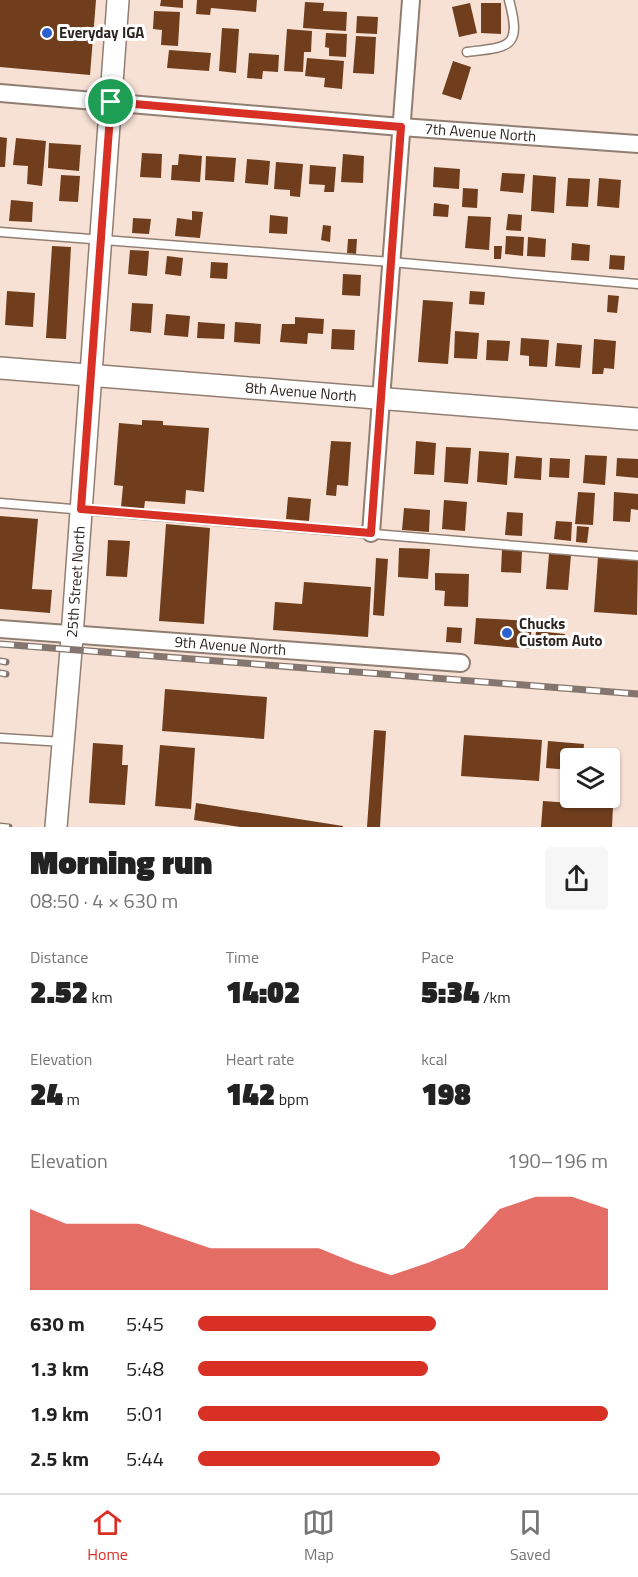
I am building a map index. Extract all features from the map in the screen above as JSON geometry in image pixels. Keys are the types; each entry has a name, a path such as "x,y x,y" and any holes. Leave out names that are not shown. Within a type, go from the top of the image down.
{"street":[{"name":"25th Street North","path":"56,827 118,0"},
{"path":"371,533 411,0"},
{"name":"7th Avenue North","path":"0,93 401,127 638,144"},
{"name":"8th Avenue North","path":"0,368 638,419"},
{"name":"9th Avenue North","path":"0,629 461,663"}],"lane":[{"path":"467,52 502,48 509,43 513,34 514,20 509,0"},
{"path":"0,232 391,262 638,284"},
{"path":"0,503 638,556"},
{"path":"0,738 63,742"}],"building":[{"name":"Everyday IGA","path":"0,0 96,0 90,75 0,67"},
{"path":"161,0 183,0 183,8 160,6"},
{"path":"197,0 257,0 256,12 211,8 210,15 196,14"},
{"path":"305,2 324,3 323,11 347,12 346,31 303,28"},
{"path":"470,3 477,33 459,37 452,7"},
{"path":"481,3 501,3 501,34 481,33"},
{"path":"154,11 180,12 178,46 161,45 162,30 153,29"},
{"path":"357,16 378,17 377,34 356,33"},
{"path":"222,28 239,29 236,73 219,71"},
{"path":"287,29 312,31 311,52 304,52 303,72 284,71"},
{"path":"326,33 347,34 346,57 329,56 329,48 325,47"},
{"path":"356,36 376,37 374,74 353,73"},
{"path":"169,50 211,53 209,71 167,68"},
{"path":"249,53 279,55 278,72 263,71 262,79 247,78"},
{"path":"307,58 344,61 342,89 324,87 325,78 305,76"},
{"path":"453,61 471,67 461,100 442,94"},
{"path":"0,137 7,138 5,167 0,167"},
{"path":"16,138 46,141 42,186 27,184 28,166 13,165"},
{"path":"49,143 81,145 79,171 48,168"},
{"path":"142,153 162,154 161,178 140,177"},
{"path":"179,154 202,156 200,182 171,180 172,165 178,165"},
{"path":"343,154 364,156 363,183 341,182"},
{"path":"206,156 236,158 234,182 205,180"},
{"path":"247,159 270,161 268,185 245,183"},
{"path":"276,162 303,164 300,197 290,196 290,190 274,189"},
{"path":"310,165 336,167 334,192 324,192 325,185 309,184"},
{"path":"434,167 460,169 459,189 433,187"},
{"path":"502,173 525,174 523,193 500,191"},
{"path":"61,175 80,176 78,202 59,201"},
{"path":"533,175 556,177 554,213 531,211"},
{"path":"568,178 590,179 588,207 566,206"},
{"path":"599,178 621,180 619,208 597,206"},
{"path":"463,188 478,189 477,208 462,207"},
{"path":"11,200 33,202 32,222 9,221"},
{"path":"434,203 449,205 448,217 433,216"},
{"path":"192,211 203,212 200,238 175,236 177,218 192,220"},
{"path":"508,214 522,215 521,231 506,230"},
{"path":"270,215 288,217 287,234 269,233"},
{"path":"468,216 491,217 489,250 465,248"},
{"path":"133,218 151,219 149,234 132,233"},
{"path":"323,225 331,226 330,242 321,240"},
{"path":"506,236 524,237 523,256 505,254"},
{"path":"528,237 546,239 545,257 527,256"},
{"path":"348,239 357,239 356,254 347,253"},
{"path":"572,243 590,245 589,261 571,260"},
{"path":"52,246 71,247 66,339 46,338"},
{"path":"494,246 502,246 501,259 494,259"},
{"path":"130,250 149,251 147,276 128,274"},
{"path":"610,255 625,256 624,270 609,269"},
{"path":"167,256 183,258 181,276 165,274"},
{"path":"211,262 228,263 227,279 210,278"},
{"path":"343,274 361,275 360,296 342,295"},
{"path":"7,291 35,293 33,327 5,325"},
{"path":"470,291 485,292 484,305 469,304"},
{"path":"608,295 619,296 617,313 607,312"},
{"path":"423,300 453,302 448,364 418,362"},
{"path":"132,303 153,304 151,333 130,331"},
{"path":"166,314 190,316 188,337 164,335"},
{"path":"295,317 324,319 323,334 308,333 307,344 280,342 282,324 295,324"},
{"path":"198,322 225,324 224,339 197,338"},
{"path":"235,322 261,324 260,344 234,342"},
{"path":"332,329 355,330 354,350 331,349"},
{"path":"455,331 479,333 477,359 454,358"},
{"path":"521,338 549,340 547,367 529,366 529,356 520,355"},
{"path":"594,339 616,341 614,369 604,368 603,374 592,374"},
{"path":"487,340 510,341 508,361 486,360"},
{"path":"557,343 582,345 580,368 555,366"},
{"path":"142,420 163,421 163,425 209,428 204,492 186,490 185,504 145,501 144,509 121,507 123,486 114,485 119,423 142,425"},
{"path":"331,441 351,442 348,486 337,485 336,496 326,495"},
{"path":"416,441 436,443 434,475 414,474"},
{"path":"446,447 471,448 468,484 444,482"},
{"path":"479,451 509,453 507,485 477,482"},
{"path":"585,455 607,456 605,485 583,483"},
{"path":"516,456 542,458 541,480 514,478"},
{"path":"550,458 570,459 569,478 549,477"},
{"path":"617,458 638,459 638,478 616,476"},
{"path":"578,492 595,493 593,525 575,524"},
{"path":"614,492 638,494 638,510 631,509 630,522 613,521"},
{"path":"288,497 311,499 309,521 286,519"},
{"path":"444,500 467,502 465,531 442,529"},
{"path":"404,508 430,510 429,532 402,530"},
{"path":"507,512 523,513 522,536 505,535"},
{"path":"0,516 38,519 32,589 52,590 50,613 0,609"},
{"path":"556,521 572,522 571,541 554,539"},
{"path":"166,524 210,528 204,624 159,621"},
{"path":"577,526 589,527 587,543 576,542"},
{"path":"108,540 130,541 127,577 106,576"},
{"path":"399,548 430,549 428,579 398,577"},
{"path":"502,549 522,551 521,573 501,572"},
{"path":"549,554 571,555 568,590 546,589"},
{"path":"598,557 638,560 637,615 594,612"},
{"path":"376,558 388,559 384,616 373,615"},
{"path":"435,573 469,574 468,607 444,606 445,591 435,590"},
{"path":"304,582 371,587 368,637 273,630 275,602 302,604"},
{"path":"476,618 532,621 530,649 474,644"},
{"path":"447,627 462,628 461,643 446,642"},
{"path":"536,631 565,634 563,649 535,646"},
{"path":"165,689 267,697 264,739 162,731"},
{"path":"374,730 386,731 380,827 367,827"},
{"path":"464,735 542,740 539,781 461,776"},
{"path":"548,741 584,744 584,748 560,748 560,769 546,768"},
{"path":"93,743 123,745 122,765 128,765 125,805 89,803"},
{"path":"160,745 195,748 191,809 155,806"},
{"path":"543,801 560,802 560,808 613,808 612,827 541,827"},
{"path":"196,803 343,827 240,827 194,820"}],"railway":[{"path":"0,644 638,694"},
{"path":"0,661 6,662"},
{"path":"0,673 6,674"},
{"path":"0,826 9,827"}],"place":[{"name":"Everyday IGA","path":"47,33"},
{"name":"Chucks Custom Auto","path":"507,633"}],"route":[{"path":"111,102 401,127 371,533 81,509 99,240 111,102"}]}
